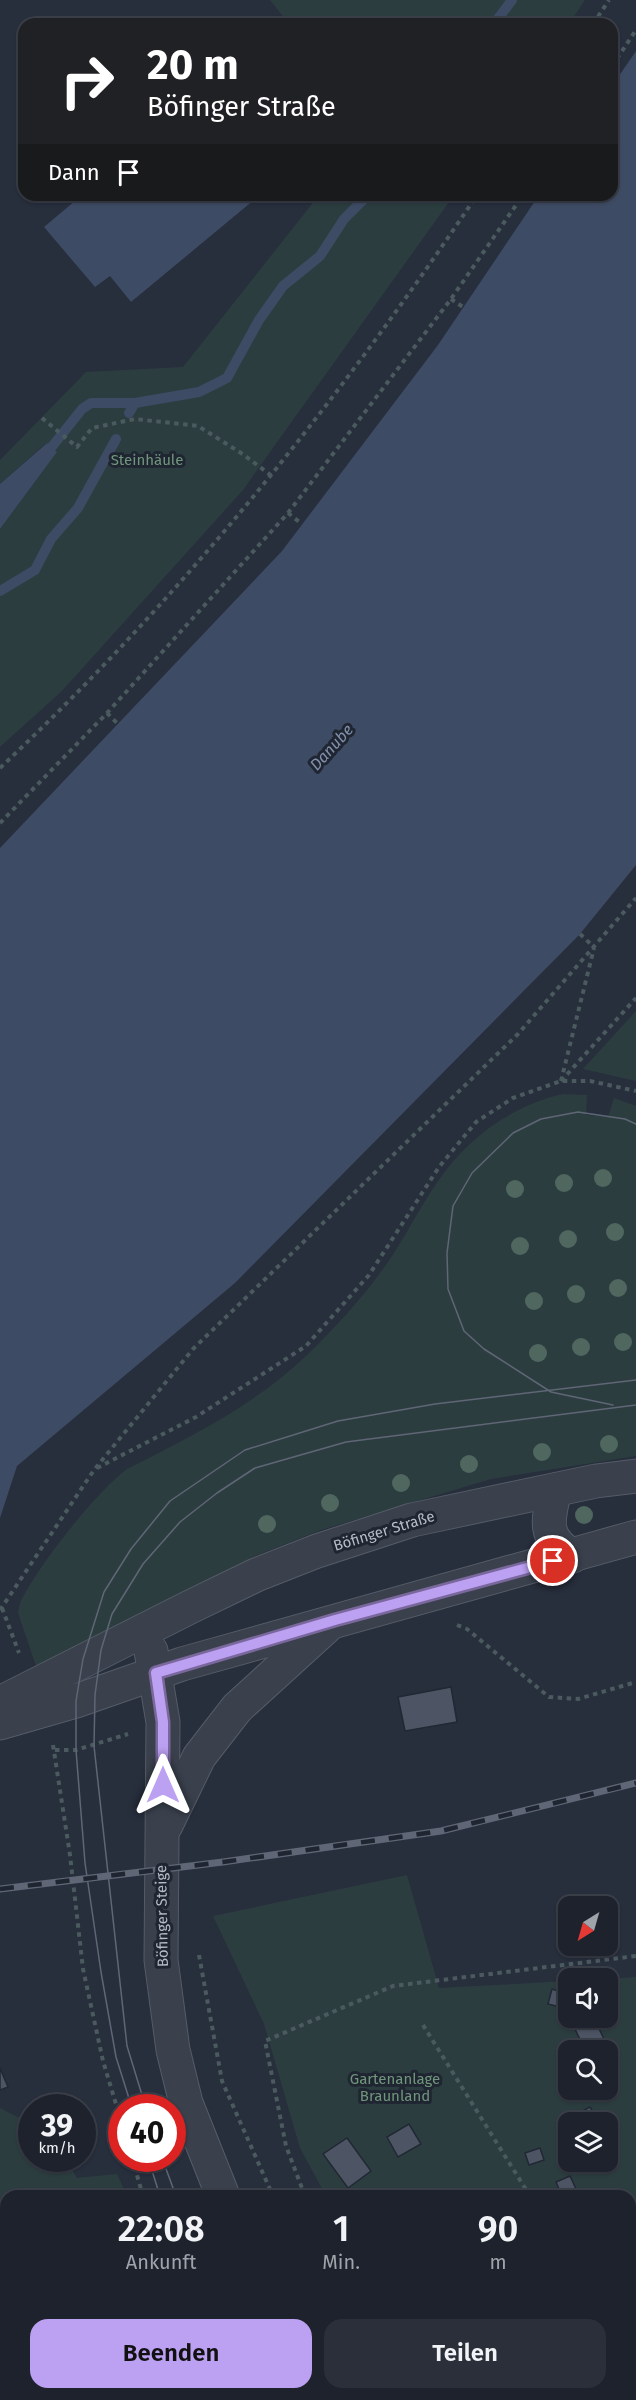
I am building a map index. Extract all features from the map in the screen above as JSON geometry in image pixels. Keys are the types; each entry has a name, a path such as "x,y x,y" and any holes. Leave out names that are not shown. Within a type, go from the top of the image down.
{"street":[{"name":"Böfinger Straße","path":"0,1703 256,1575 317,1551 412,1520 555,1490 636,1476"},
{"path":"555,1490 549,1513 551,1537 559,1548 573,1556"},
{"path":"0,1723 76,1701 156,1673 335,1620 636,1537"},
{"path":"163,1832 200,1757 237,1708 335,1620"},
{"name":"Böfinger Steige","path":"146,1629 156,1673 163,1722 161,1960 172,2050 186,2103 221,2190"}],"path":[{"path":"596,18 609,0"},
{"path":"618,57 636,30"},
{"path":"0,768 52,719 167,599 272,476 435,257 473,201"},
{"path":"0,823 107,713 288,513 451,299 519,201"},
{"path":"451,299 464,307"},
{"path":"42,418 77,447 92,428 135,419 198,426 272,476"},
{"path":"288,513 302,524"},
{"path":"107,713 118,724"},
{"path":"1,1609 94,1470 194,1349 518,1034 636,898"},
{"path":"580,934 594,947"},
{"path":"561,1082 594,947"},
{"path":"561,1082 636,998"},
{"path":"94,1470 196,1417 306,1346 369,1275 439,1167 476,1122 513,1098 561,1082 590,1080 636,1091"},
{"path":"450,1623 467,1629 549,1696 578,1698 636,1682"},
{"path":"55,1750 83,1970 102,2061 112,2094"},
{"path":"199,1953 222,2081 270,2190"},
{"path":"303,2190 286,2146 265,2041 393,1986 636,1956"},
{"path":"423,2025 526,2190"},
{"path":"136,2172 141,2190"}],"green space":[{"path":"270,0 585,0 573,18 284,18"},
{"name":"Steinhäule","path":"314,201 450,201 243,490 62,691 0,747 0,529 57,452 46,443 0,484 0,460 86,372 183,367"},
{"path":"636,1011 636,1081 583,1069"},
{"path":"563,1094 587,1095 586,1115 608,1117 614,1098 636,1106 636,1456 491,1479 321,1530 255,1556 36,1666 18,1613 20,1603 39,1570 99,1495 127,1469 221,1419 287,1373 329,1333 370,1287 436,1184 461,1153 475,1139 507,1116 544,1099"},
{"name":"Gartenanlage Braunland","path":"407,1875 439,1988 558,1982 558,2028 618,2028 618,1978 636,1977 636,2190 323,2190 300,2148 264,2024 213,1916"},
{"path":"0,2108 18,2117 18,2172 73,2172 77,2178 117,2174 124,2190 0,2190"}],"water":[{"name":"Danube","path":"636,51 636,865 580,934 235,1283 17,1466 0,1518 0,848 282,551 438,345 535,201 618,201 618,77"},
{"path":"75,201 253,201 131,302 110,276 95,287 44,227"},
{"path":"47,443 57,452 0,529 0,484"}],"building":[{"path":"451,1687 457,1722 405,1731 398,1697"},
{"path":"552,1989 558,1991 558,2006 548,2004"},
{"path":"574,2028 599,2028 604,2040 580,2040"},
{"path":"0,2068 8,2087 0,2090"},
{"path":"590,2107 593,2112 581,2112"},
{"path":"409,2124 421,2144 398,2157 387,2137"},
{"path":"347,2138 371,2171 348,2188 323,2154"},
{"path":"540,2148 544,2160 529,2165 525,2153"},
{"path":"570,2176 576,2189 559,2190 556,2182"}],"waterway":[{"path":"498,18 512,0"},
{"path":"129,413 135,403 199,392 227,378 259,320 283,286 320,256 344,219 362,201"},
{"path":"43,458 82,409 91,403 135,403"},
{"path":"0,591 35,570 51,539 78,508 116,439"}],"tram line":[{"path":"613,1405 551,1392 484,1349 464,1331 448,1289 447,1253 453,1206 472,1173 513,1133 541,1119 578,1112 625,1119 636,1124"},
{"path":"128,2094 116,2057 85,1863 76,1750 76,1701 83,1659 104,1592 131,1549 170,1501 245,1450 338,1421 435,1404 636,1380"},
{"path":"142,2094 127,2046 94,1746 95,1695 101,1650 112,1614 143,1564 180,1522 217,1493 255,1468 346,1442 636,1405"},
{"path":"152,2172 158,2190"},
{"path":"167,2172 174,2190"}],"railway":[{"path":"0,1889 223,1862 441,1831 636,1783"}],"route":[{"path":"163,1785 163,1722 156,1673 335,1620 553,1561"}]}
